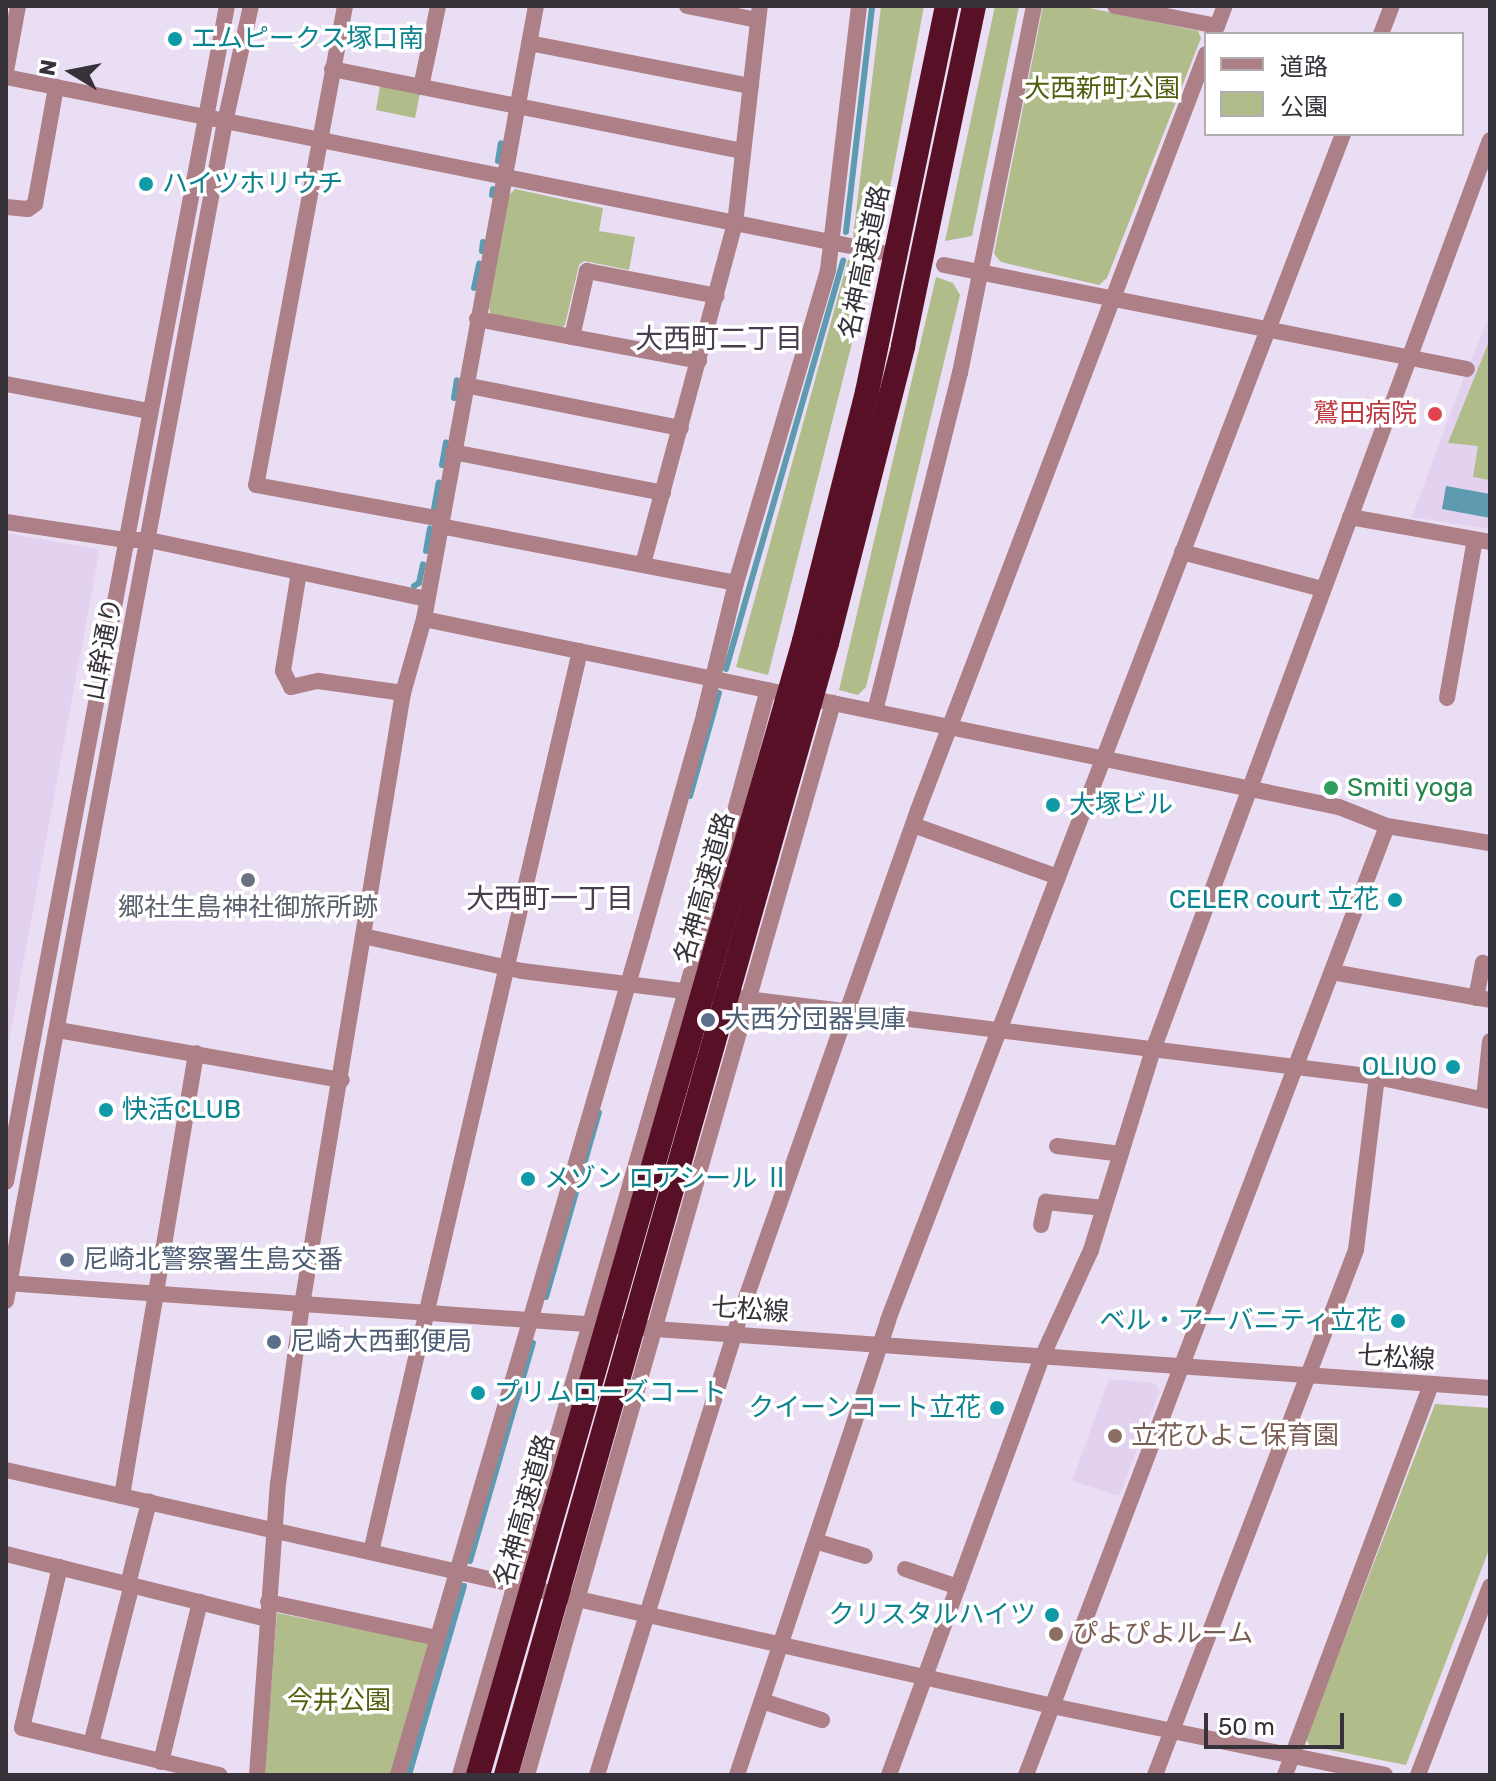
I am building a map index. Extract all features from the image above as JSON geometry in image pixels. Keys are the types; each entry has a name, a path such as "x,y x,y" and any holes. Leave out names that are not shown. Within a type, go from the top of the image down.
{"highway":[{"name":"名神高速道路","path":"506,1775 816,642 947,6"},
{"name":"名神高速道路","path":"478,1775 903,346 974,6"}],"street":[{"path":"6,71 18,6"},
{"name":"山幹通り","path":"6,1182 11,1131 203,117 227,6"},
{"name":"山幹通り","path":"6,1301 225,122 251,6"},
{"path":"345,6 256,485 736,583"},
{"path":"421,87 438,6"},
{"path":"257,1775 274,1531 302,1305 342,1080 403,693 424,619 536,6"},
{"path":"643,564 735,224 759,13 687,6"},
{"path":"398,1775 628,983 736,583 828,270 859,6"},
{"path":"875,711 960,373 1034,6"},
{"path":"1115,6 1215,30 1225,6"},
{"path":"1382,32 1392,6"},
{"path":"529,43 751,86"},
{"path":"332,69 743,151"},
{"path":"6,77 880,252"},
{"path":"597,1775 735,1333 913,825 1111,299 1201,82"},
{"path":"6,207 28,209 35,204 56,87"},
{"path":"737,1775 880,1342 1342,136"},
{"path":"889,1775 1043,1355 1083,1269 1153,1050 1408,357 1485,166 1490,140"},
{"path":"944,265 1467,369"},
{"path":"572,337 587,271 717,296"},
{"path":"477,319 699,361"},
{"path":"6,384 149,411"},
{"path":"465,385 681,428"},
{"path":"453,452 663,493"},
{"path":"1350,517 1483,541 1447,698"},
{"path":"6,522 125,540 149,540 427,599"},
{"path":"1182,552 1322,589"},
{"path":"299,572 283,671 291,687 318,681 403,693"},
{"path":"424,619 1339,807 1387,826 1490,843"},
{"path":"371,1552 580,651"},
{"path":"460,1775 686,991 768,690"},
{"path":"527,1775 833,703"},
{"path":"913,825 1058,877"},
{"path":"1026,1775 1387,826"},
{"path":"363,936 509,967 1377,1077 1487,1100 1490,1041"},
{"path":"1332,972 1483,999 1483,963"},
{"path":"58,1030 342,1080"},
{"path":"122,1496 196,1053"},
{"path":"1155,1775 1361,1236 1377,1077"},
{"path":"1057,1146 1121,1154"},
{"path":"1041,1225 1046,1202 1104,1208"},
{"name":"七松線","path":"8,1283 588,1326 880,1342 1490,1388"},
{"path":"1285,1775 1431,1384"},
{"path":"6,1470 1052,1706 1385,1775"},
{"path":"91,1744 149,1502"},
{"path":"815,1541 865,1556"},
{"path":"6,1554 200,1602 437,1638"},
{"path":"60,1567 22,1728 219,1775"},
{"path":"905,1569 958,1587"},
{"path":"1418,1775 1490,1586"},
{"path":"161,1762 200,1602"},
{"path":"762,1701 822,1720"}],"shaded area":[{"path":"1490,315 1490,529 1412,517 1467,369"},
{"path":"6,533 97,549 99,553 6,1057"},
{"name":"立花ひよこ保育園","path":"1109,1379 1154,1383 1160,1391 1119,1496 1072,1481"}],"green space":[{"path":"881,6 924,6 880,241 853,237"},
{"path":"995,6 1019,6 972,236 945,241"},
{"name":"大西新町公園","path":"1043,6 1080,6 1198,31 1201,38 1107,278 1099,285 1001,262 994,254"},
{"path":"380,86 420,93 415,118 376,110"},
{"path":"515,189 603,208 599,231 635,237 629,270 584,261 579,265 565,325 560,329 491,315 489,307 509,195"},
{"path":"848,260 872,264 768,675 736,667"},
{"path":"936,277 953,283 960,295 866,687 858,695 839,690"},
{"path":"1490,339 1490,480 1473,477 1478,446 1448,443"},
{"path":"1435,1404 1490,1408 1490,1547 1406,1765 1310,1746 1306,1739"},
{"name":"今井公園","path":"277,1613 428,1643 391,1775 264,1775"}],"water":[{"path":"1446,486 1490,494 1490,518 1442,509"}],"waterway":[{"path":"846,232 872,6"},
{"path":"498,161 501,143"},
{"path":"492,195 493,189"},
{"path":"482,251 483,242"},
{"path":"726,669 843,260"},
{"path":"474,288 479,264"},
{"path":"454,398 457,380"},
{"path":"442,465 446,442"},
{"path":"434,509 439,482"},
{"path":"426,551 430,528"},
{"path":"414,586 419,583 423,564"},
{"path":"690,796 719,693"},
{"path":"546,1297 599,1112"},
{"path":"470,1561 533,1343"},
{"path":"409,1775 464,1586"}],"place":[{"name":"エムピークス塚口南","path":"175,39"},
{"name":"ハイツホリウチ","path":"146,184"},
{"name":"鷲田病院","path":"1435,414"},
{"name":"Smiti yoga","path":"1331,788"},
{"name":"大塚ビル","path":"1053,805"},
{"name":"郷社生島神社御旅所跡","path":"248,880"},
{"name":"CELER court 立花","path":"1395,900"},
{"name":"大西分団器具庫","path":"708,1020"},
{"name":"OLIUO","path":"1453,1067"},
{"name":"快活CLUB","path":"106,1110"},
{"name":"メゾン ロアシール Ⅱ","path":"528,1179"},
{"name":"尼崎北警察署生島交番","path":"67,1260"},
{"name":"ベル・アーバニティ立花","path":"1398,1321"},
{"name":"尼崎大西郵便局","path":"274,1342"},
{"name":"プリムローズコート","path":"478,1393"},
{"name":"クイーンコート立花","path":"997,1408"},
{"name":"立花ひよこ保育園","path":"1115,1436"},
{"name":"クリスタルハイツ","path":"1052,1615"},
{"name":"ぴよぴよルーム","path":"1056,1634"}],"district":[{"name":"大西町二丁目","path":"719,339"},
{"name":"大西町一丁目","path":"550,899"}]}
